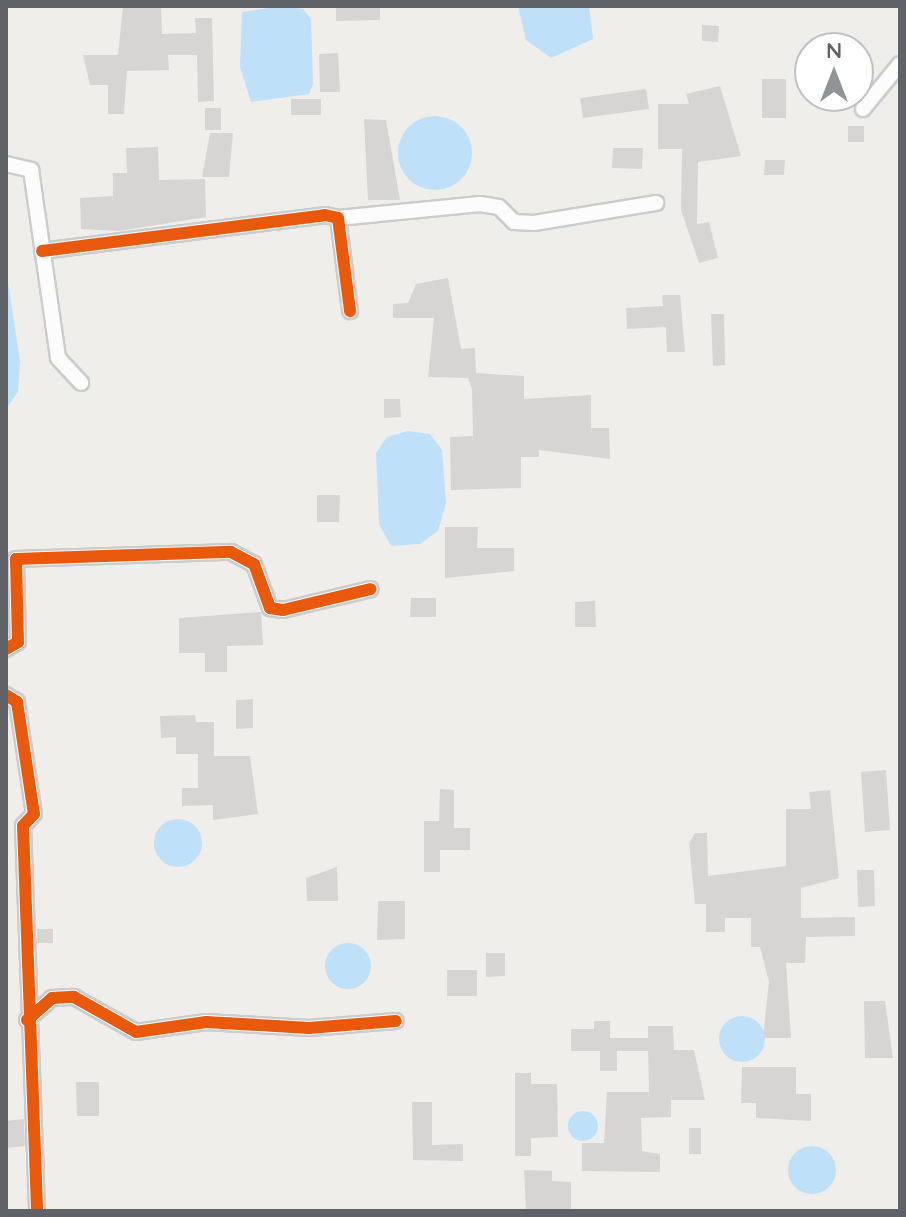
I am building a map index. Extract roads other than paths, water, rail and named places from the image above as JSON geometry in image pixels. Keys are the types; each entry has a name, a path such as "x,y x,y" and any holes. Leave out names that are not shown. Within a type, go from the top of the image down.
{"street":[{"path":"874,96 900,64"},
{"path":"6,164 31,170 58,358 81,383"},
{"path":"42,251 480,204 499,207 514,222 534,223 656,203"},
{"path":"338,218 350,311"},
{"path":"6,649 18,642 16,559 231,552 254,564 270,608 283,610 371,589"},
{"path":"6,695 17,702 34,814 23,826 27,1020 37,1211"},
{"path":"27,1020 52,998 74,997 136,1032 206,1022 309,1028 396,1021"}],"water":[{"path":"282,6 303,9 311,19 313,84 309,94 251,102 240,67 242,12"},
{"path":"518,6 589,6 593,39 551,58 526,40"},
{"path":"435,116 449,119 461,127 469,139 472,153 469,167 461,179 449,187 435,190 421,187 409,179 401,167 398,153 401,139 409,127 421,119"},
{"path":"6,269 20,361 18,392 6,409"},
{"path":"408,431 430,434 442,450 446,503 438,531 420,544 391,546 379,524 376,453 387,437"},
{"path":"178,819 195,826 202,843 195,860 178,867 161,860 154,843 161,826"},
{"path":"348,943 364,950 371,966 364,982 348,989 332,982 325,966 332,950"},
{"path":"742,1016 758,1023 765,1039 758,1055 742,1062 726,1055 719,1039 726,1023"},
{"path":"583,1111 594,1115 598,1126 594,1137 583,1141 572,1137 568,1126 572,1115"},
{"path":"812,1146 829,1153 836,1170 829,1187 812,1194 795,1187 788,1170 795,1153"}]}
